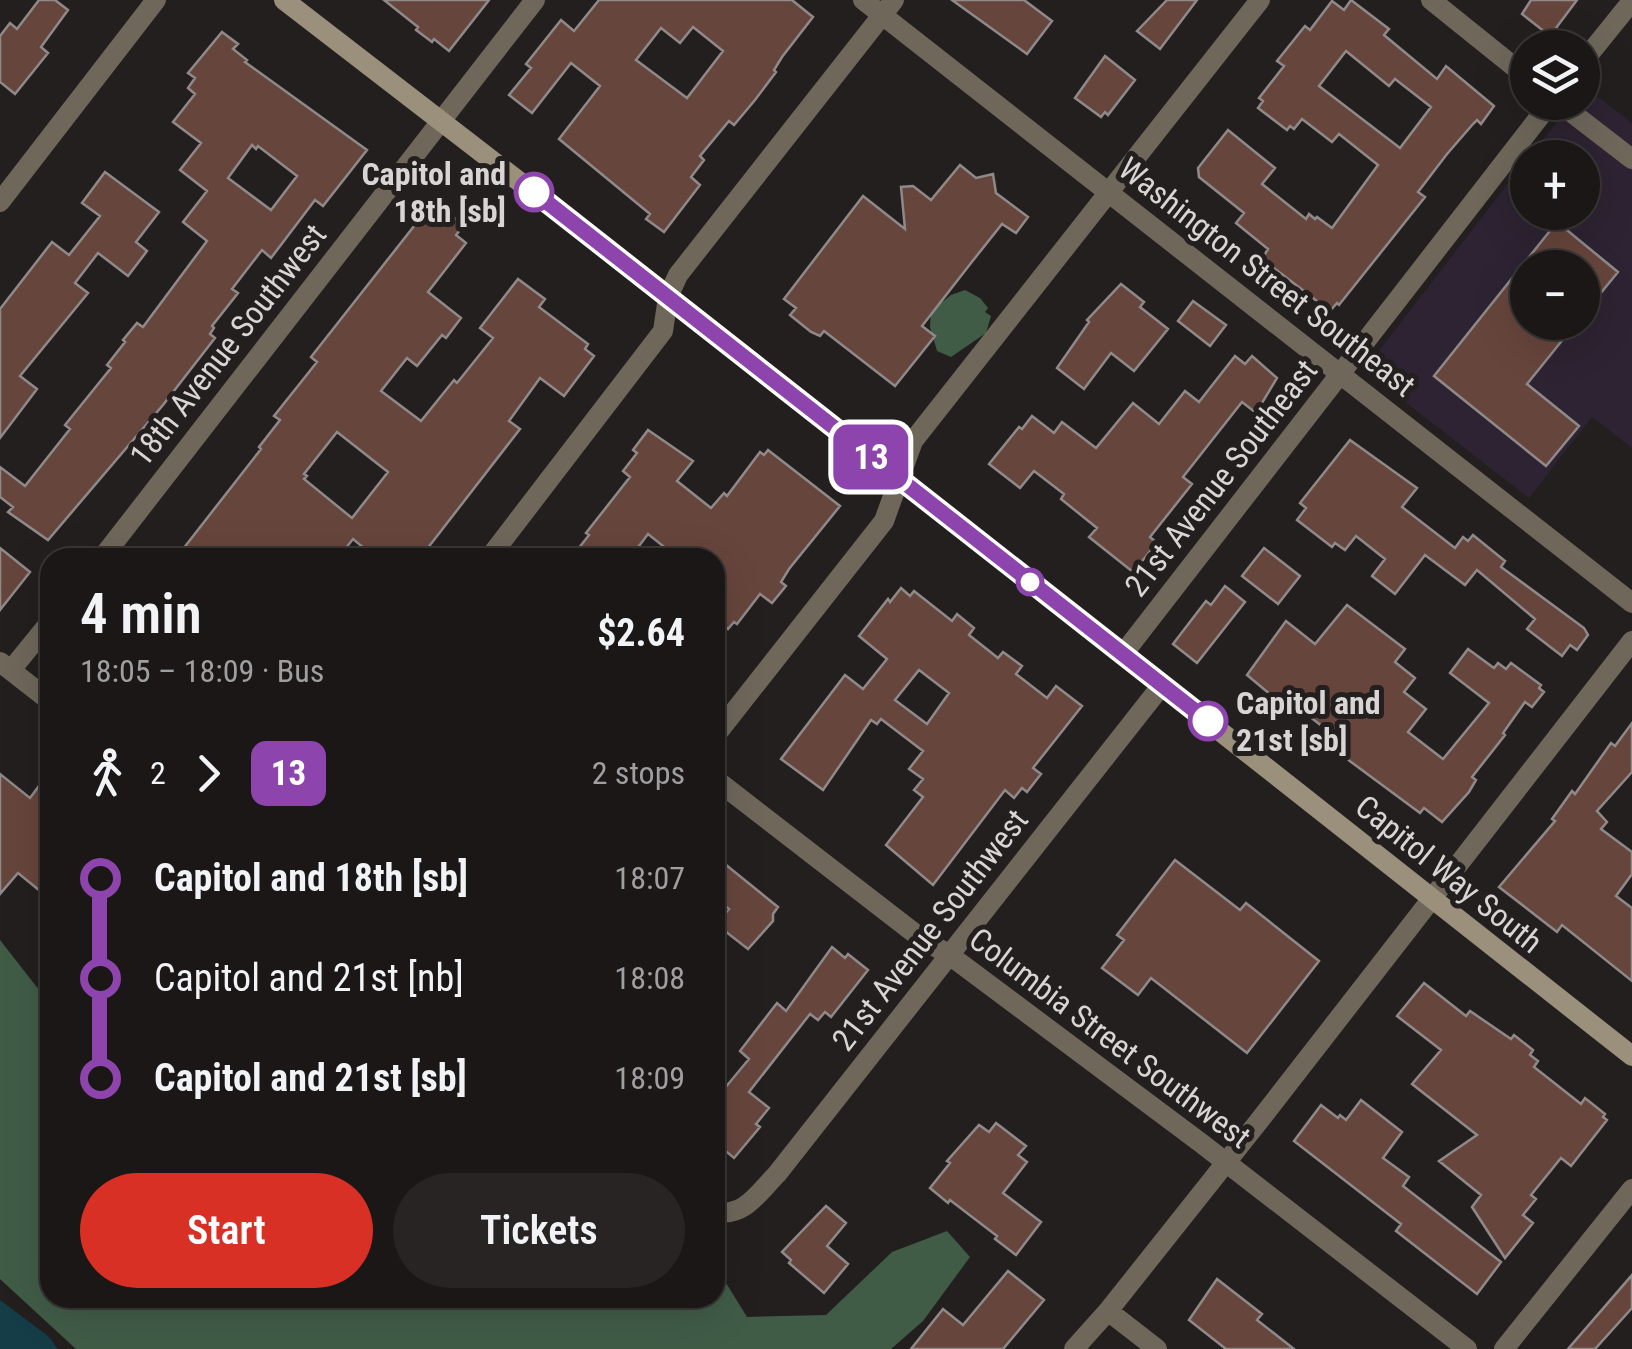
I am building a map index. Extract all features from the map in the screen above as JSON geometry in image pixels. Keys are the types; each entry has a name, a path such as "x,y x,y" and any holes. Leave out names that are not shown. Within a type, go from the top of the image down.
{"main road":[{"name":"Capitol Way South","path":"284,0 668,297 1632,1056"}],"street":[{"path":"0,202 156,0"},
{"name":"18th Avenue Southwest","path":"110,548 536,0"},
{"name":"Washington Street Southeast","path":"864,0 888,7 1110,192 1632,603"},
{"path":"725,723 884,520 913,441 1260,0"},
{"path":"1431,0 1510,64"},
{"path":"1600,41 1632,1"},
{"path":"498,548 662,331 668,297 686,264 888,7"},
{"name":"21st Avenue Southeast","path":"1122,654 1540,120"},
{"path":"1579,120 1632,159"},
{"path":"40,632 6,666 40,693"},
{"path":"1074,1349 1108,1312 1632,640"},
{"name":"21st Avenue Southwest","path":"725,1214 742,1210 820,1121 1162,684"},
{"name":"Columbia Street Southwest","path":"725,786 922,939 948,954 1226,1162 1467,1349"},
{"path":"1504,1349 1632,1189"},
{"path":"1108,1312 1157,1349"}],"shaded area":[{"path":"1600,98 1632,123 1632,448 1592,417 1529,498 1364,370 1510,181 1510,230 1600,230 1600,140 1543,140 1558,120 1600,120"}],"green space":[{"path":"965,290 980,298 988,308 985,312 991,316 986,333 951,357 937,351 930,327 931,311 951,295"},
{"path":"0,940 40,991 40,1308 725,1308 725,1281 747,1317 826,1315 892,1252 947,1231 970,1257 923,1321 891,1349 76,1349 0,1279"}],"water":[{"path":"0,1300 48,1336 58,1349 0,1349"}],"building":[{"path":"39,0 55,0 68,10 41,47 48,53 15,94 0,82 0,36 10,23 17,29"},
{"path":"384,0 489,0 449,51 416,30 418,27"},
{"path":"599,0 792,0 813,17 755,100 734,125 729,121 700,156 704,160 691,177 700,185 664,232 646,219 650,214 559,139 600,86 571,63 532,113 509,95 531,68 526,64 561,20 574,31","holes":["693,27 723,51 687,98 636,60 661,28 680,43"]},
{"path":"952,0 1024,0 1052,21 1027,54"},
{"path":"1167,0 1197,0 1160,49 1137,31"},
{"path":"1351,0 1389,29 1384,35 1437,79 1446,66 1494,106 1481,124 1477,120 1447,154 1418,192 1425,197 1339,305 1330,311 1262,259 1268,249 1236,223 1244,213 1199,177 1198,168 1228,130 1275,168 1262,184 1306,219 1309,214 1332,228 1378,165 1339,134 1332,142 1302,119 1294,129 1290,126 1287,130 1258,108 1263,101 1259,98 1284,66 1277,61 1305,26 1310,30 1332,1 1344,10","holes":["1346,51 1389,86 1395,79 1431,107 1400,148 1319,86"]},
{"path":"1531,0 1577,0 1554,30 1542,30 1522,14"},
{"path":"222,32 238,44 233,49 245,62 367,150 323,206 315,200 271,258 262,250 232,289 238,293 212,326 210,334 215,338 48,540 8,512 13,507 0,497 0,467 25,486 70,429 65,425 111,368 107,365 123,340 137,323 143,327 207,241 183,222 207,191 180,170 201,143 173,122 195,94 188,88 195,78 188,73","holes":["252,145 256,149 258,146 297,176 271,210 228,178"]},
{"path":"1105,56 1135,80 1108,115 1105,112 1101,117 1075,98"},
{"path":"960,165 976,178 993,174 996,193 1028,217 1016,233 1002,224 971,263 922,326 935,336 895,386 824,331 820,336 811,332 790,315 796,308 784,299 863,196 905,229 901,187 913,186 931,200"},
{"path":"105,172 159,212 136,242 147,251 128,276 98,253 75,283 88,293 20,376 37,389 0,438 0,309 52,242 69,255 100,216 82,203"},
{"path":"433,202 464,225 456,235 466,243 428,292 461,318 417,366 407,358 381,391 421,421 493,338 480,328 518,279 545,299 539,307 588,344 585,349 594,356 564,396 540,378 509,421 520,429 428,548 364,548 353,539 346,548 184,548 261,449 280,420 274,416 317,362 311,357","holes":["337,432 388,472 352,518 304,479"]},
{"path":"1551,230 1567,230 1591,250 1535,250"},
{"path":"1600,257 1618,272 1600,294"},
{"path":"1510,281 1510,340 1562,340 1527,384 1579,426 1546,466 1434,376"},
{"path":"1121,284 1144,302 1140,307 1168,329 1134,371 1111,353 1084,389 1057,368 1087,320"},
{"path":"1193,301 1226,325 1210,346 1178,321"},
{"path":"1235,356 1245,364 1252,356 1277,378 1256,413 1242,402 1183,477 1192,484 1150,537 1157,543 1133,572 1089,537 1097,528 1061,499 1064,494 1034,471 1020,488 989,464 1032,416 1054,433 1062,422 1096,448 1133,403 1159,424 1185,391 1199,402"},
{"path":"648,430 693,461 677,481 711,508 724,493 727,496 760,452 764,455 768,450 840,506 789,569 781,582 786,586 772,603 760,594 737,624 734,622 728,629 725,548 666,548 648,534 638,548 579,548 630,477 623,471 637,453 633,450"},
{"path":"1350,440 1417,488 1402,507 1455,548 1463,537 1468,541 1473,535 1505,561 1501,567 1584,628 1588,635 1577,650 1570,645 1562,656 1527,629 1535,619 1477,570 1465,585 1425,555 1395,594 1372,576 1385,559 1356,536 1345,550 1335,543 1332,547 1297,520 1306,508 1300,503"},
{"path":"0,548 30,572 0,610"},
{"path":"1264,548 1300,576 1278,604 1242,576"},
{"path":"1225,586 1245,602 1197,663 1173,644 1206,601 1211,605"},
{"path":"901,588 910,596 914,591 952,621 957,614 974,628 969,635 998,658 1003,652 1022,666 1016,674 1047,698 1056,686 1082,706 1033,768 1041,774 1027,792 1022,788 1014,798 1005,790 933,885 886,845 923,797 914,790 923,779 909,769 923,751 881,719 877,724 871,720 823,790 781,759 845,675 863,689 887,659 859,636 888,599 890,602","holes":["919,670 949,693 927,724 895,700"]},
{"path":"1347,605 1405,649 1395,662 1415,678 1404,692 1426,709 1408,732 1443,759 1489,703 1450,673 1468,649 1494,668 1498,663 1506,669 1511,663 1541,685 1539,688 1544,692 1532,707 1525,702 1472,777 1476,780 1469,792 1442,822 1424,808 1420,813 1343,756 1326,742 1332,734 1300,709 1295,715 1247,675 1286,621 1315,644"},
{"path":"1632,723 1632,772 1597,811 1607,822 1601,829 1632,852 1632,874 1616,896 1632,908 1632,981 1562,925 1557,932 1499,887 1555,821 1552,819 1572,791 1575,794 1611,743 1615,746"},
{"path":"0,774 30,798 40,784 40,891 18,873 0,894"},
{"path":"1175,860 1240,910 1246,903 1319,961 1247,1053 1151,978 1138,995 1102,968 1124,940 1117,935"},
{"path":"725,864 778,907 773,921 748,949 725,931 725,914 729,909 725,906"},
{"path":"832,947 868,970 831,1017 825,1012 818,1020 810,1014 749,1092 769,1108 756,1124 760,1127 734,1158 725,1150 725,1088 749,1059 740,1051 777,1003 786,1011"},
{"path":"1424,983 1466,1016 1470,1011 1511,1039 1514,1035 1533,1050 1530,1055 1538,1061 1534,1067 1581,1104 1585,1098 1607,1120 1571,1166 1561,1158 1531,1195 1536,1199 1523,1215 1533,1223 1505,1258 1472,1207 1481,1195 1439,1161 1477,1135 1412,1084 1441,1050 1397,1016"},
{"path":"1361,1100 1402,1132 1383,1158 1409,1177 1403,1186 1501,1262 1477,1294 1396,1231 1401,1224 1294,1141 1321,1105 1346,1120"},
{"path":"996,1123 1026,1146 1018,1155 1027,1162 1003,1193 1041,1222 1016,1255 995,1239 997,1236 930,1188 950,1163 947,1161 979,1125 989,1132"},
{"path":"826,1206 846,1223 827,1246 848,1264 824,1293 782,1252"},
{"path":"1008,1271 1044,1300 1003,1349 911,1349 943,1309 963,1325"},
{"path":"1632,1275 1632,1308 1595,1349 1568,1349"},
{"path":"1217,1279 1262,1314 1257,1320 1294,1349 1226,1349 1189,1320"}],"bus line":[{"name":"13","path":"534,192 1208,721"}],"place":[{"name":"Capitol and 18th [sb]","path":"534,192"},
{"name":"Capitol and 21st [sb]","path":"1208,721"}]}
